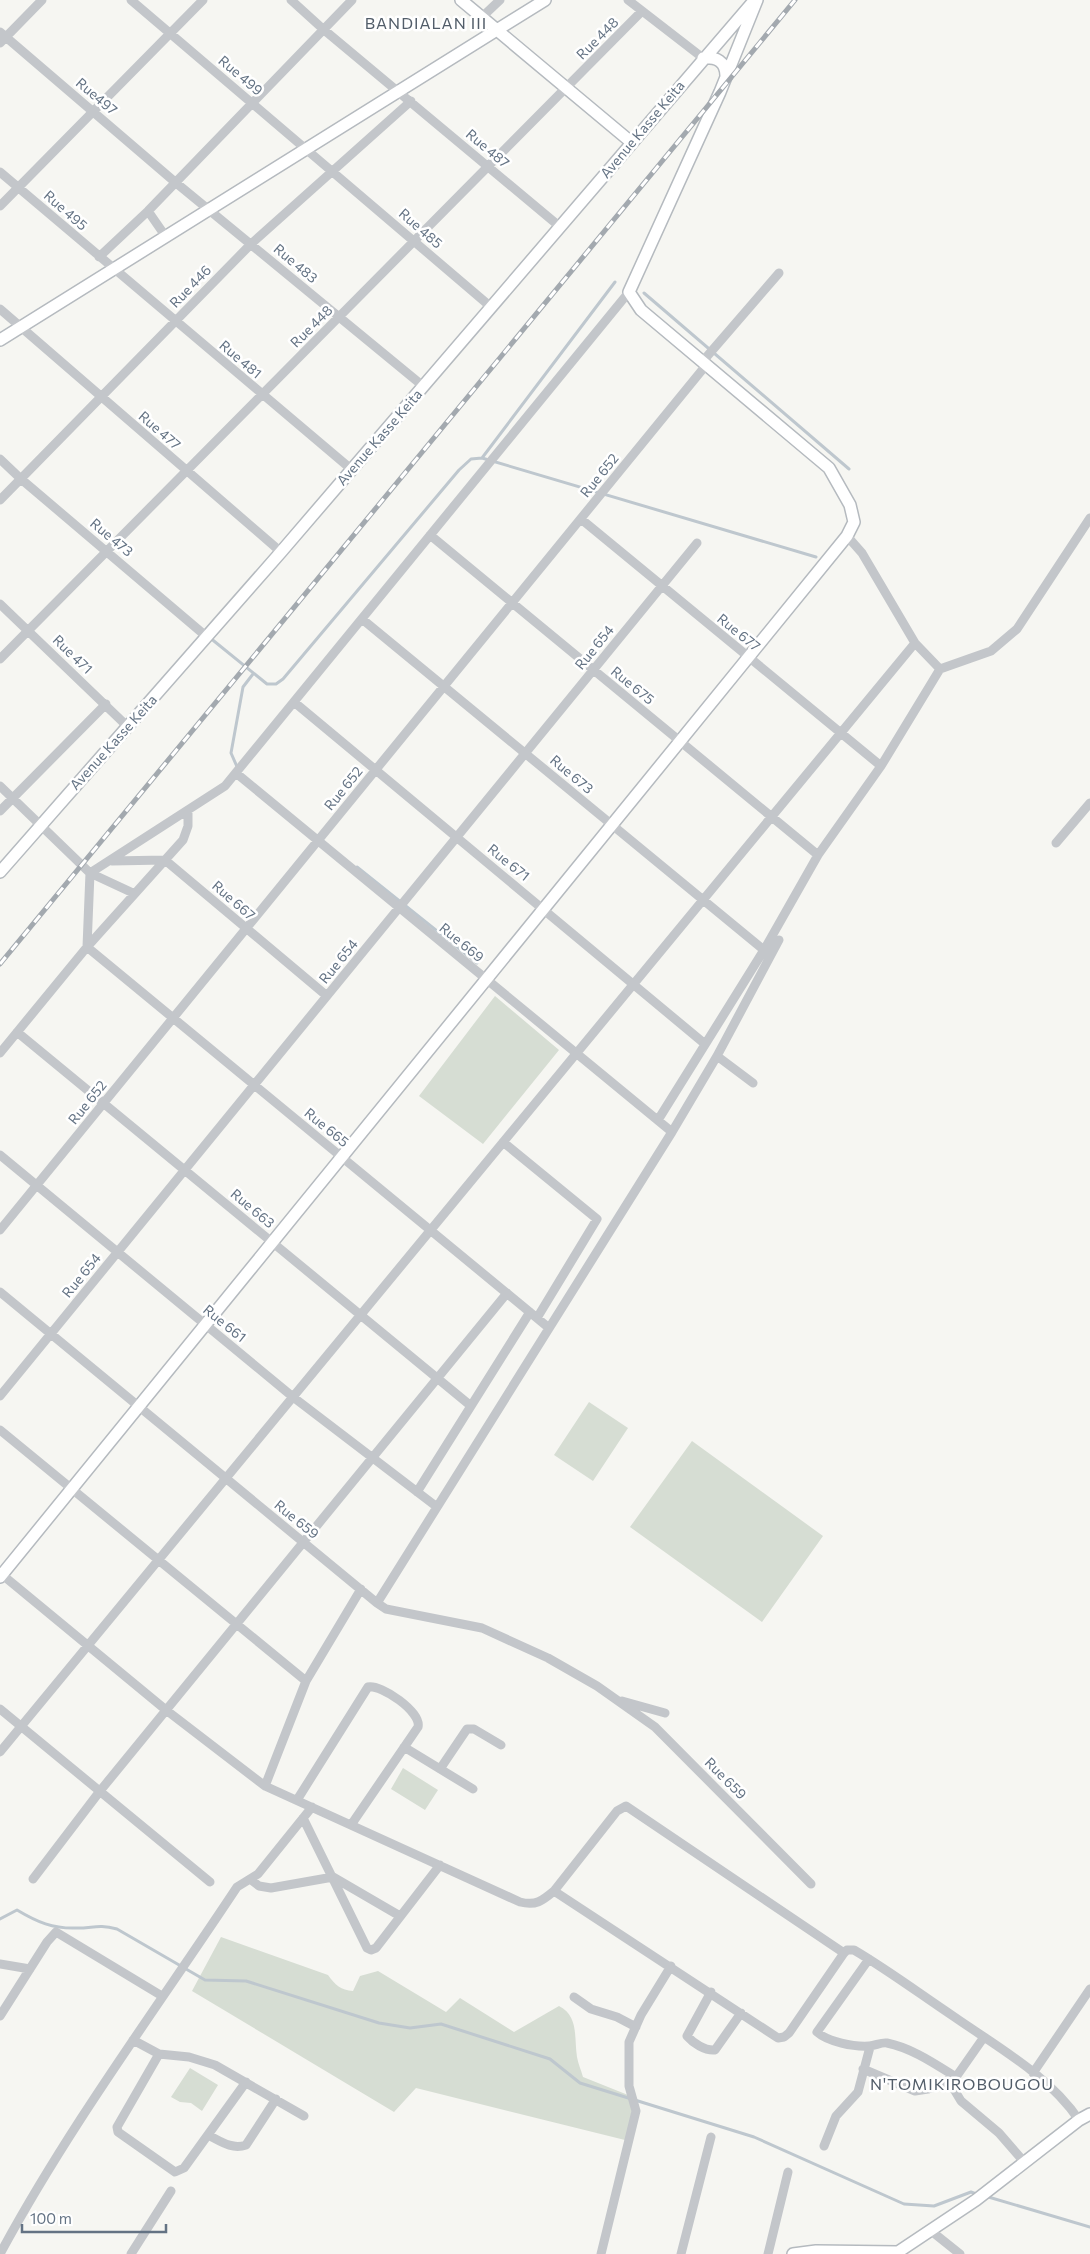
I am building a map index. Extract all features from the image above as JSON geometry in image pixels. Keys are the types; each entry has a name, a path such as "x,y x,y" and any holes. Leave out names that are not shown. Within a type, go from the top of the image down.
{"street":[{"path":"2,37 42,0"},
{"name":"Rue 499","path":"131,0 333,171"},
{"path":"0,206 204,0"},
{"name":"Rue 487","path":"292,0 323,30 411,101 559,226"},
{"path":"99,257 148,211 352,0"},
{"path":"462,0 631,142"},
{"path":"482,17 500,0"},
{"path":"0,340 545,0"},
{"path":"628,0 703,58 718,59 726,69 726,76"},
{"path":"90,873 112,861 225,786 629,292 726,76 756,0"},
{"name":"Avenue Kasse Keita","path":"0,872 281,552 703,58 756,0"},
{"name":"Rue 448","path":"0,659 642,12"},
{"name":"Rue497","path":"2,37 94,111 175,182"},
{"name":"Rue 446","path":"0,500 251,244 411,101"},
{"name":"Rue 485","path":"333,171 491,307"},
{"name":"Rue 495","path":"0,172 114,269"},
{"name":"Rue 483","path":"175,182 422,386"},
{"path":"148,211 166,237"},
{"name":"Rue 481","path":"114,269 351,469"},
{"name":"Rue 652","path":"0,1230 581,519 705,362 779,273"},
{"path":"629,292 641,310 705,362 828,468 850,506 854,522 847,536 749,657 1,1575 166,1710 265,1786 520,1902 531,1904 540,1902 554,1891 616,1811 626,1806 844,1953"},
{"name":"Rue 477","path":"0,309 281,552"},
{"name":"Rue 473","path":"0,459 207,637"},
{"path":"658,1120 764,950 818,855 881,766 940,669 991,651 1017,629 1090,518"},
{"name":"Rue 677","path":"581,519 881,766"},
{"name":"Rue 675","path":"430,535 818,855"},
{"path":"847,536 862,552 915,643 940,669"},
{"name":"Rue 654","path":"0,1396 696,543"},
{"name":"Rue 471","path":"0,604 127,726"},
{"name":"Rue 673","path":"362,619 764,950"},
{"path":"0,1752 915,643"},
{"name":"Rue 671","path":"294,702 706,1044"},
{"path":"0,811 106,704"},
{"name":"Rue 669","path":"236,773 672,1132"},
{"path":"0,786 39,826 90,873 133,893"},
{"path":"1056,844 1090,803"},
{"path":"0,1053 133,893 182,840 188,826 188,811"},
{"path":"112,861 165,860"},
{"name":"Rue 667","path":"165,860 327,996"},
{"path":"87,947 90,873"},
{"path":"377,1602 672,1132 717,1056 780,940"},
{"name":"Rue 665","path":"87,947 549,1328"},
{"name":"Rue 663","path":"17,1032 471,1406"},
{"path":"717,1056 753,1083"},
{"path":"417,1492 471,1406 598,1219 503,1142"},
{"name":"Rue 661","path":"0,1155 293,1396 437,1508"},
{"name":"Rue 659","path":"0,1292 360,1589 386,1608 482,1628 548,1658 615,1698 655,1727 811,1884"},
{"path":"33,1879 100,1791 507,1293"},
{"path":"0,1430 306,1681"},
{"path":"265,1786 306,1681 360,1589"},
{"path":"297,1800 368,1687 380,1688 416,1714 419,1722 418,1727 351,1825"},
{"name":"Rue 659","path":"615,1698 666,1713"},
{"path":"0,1709 210,1882"},
{"path":"440,1769 467,1729 474,1728 501,1744"},
{"path":"404,1747 473,1789"},
{"path":"0,2254 52,2167 133,2040 237,1887 258,1874 312,1807"},
{"path":"303,1818 367,1948 372,1950 376,1948 440,1865"},
{"path":"250,1879 259,1886 271,1888 333,1876 400,1916"},
{"path":"554,1891 711,1992 778,2038 784,2037 844,1953 848,1950 854,1950 984,2037 1033,2073 1068,2104 1079,2120"},
{"path":"0,2016 47,1942 56,1932 162,1996"},
{"path":"869,1959 817,2032 838,2042 856,2046 870,2046 885,2042 917,2054 952,2078 961,2101 998,2133 1025,2163"},
{"path":"0,1964 30,1969"},
{"path":"601,2254 636,2111 630,2086 629,2042 671,1966"},
{"path":"1033,2073 1090,1989"},
{"path":"711,1992 689,2029 687,2036 691,2040 706,2049 715,2050 741,2013"},
{"path":"574,1997 591,2009 617,2017 636,2027"},
{"path":"864,2068 915,2091 928,2089 952,2078 984,2037"},
{"path":"133,2040 158,2054 189,2057 215,2065 304,2116"},
{"path":"824,2146 836,2116 858,2092 870,2046"},
{"path":"158,2054 117,2127 118,2132 175,2172 184,2168 246,2082"},
{"path":"208,2136 227,2145 240,2147 246,2144 276,2099"},
{"path":"793,2254 816,2251 898,2252 976,2200 1079,2120 1090,2114"},
{"path":"680,2254 711,2137"},
{"path":"768,2254 788,2172"},
{"path":"131,2254 170,2192"},
{"path":"930,2230 960,2254"}],"shaded area":[{"path":"495,996 559,1050 483,1144 419,1096"},
{"path":"589,1402 628,1428 593,1481 554,1455"},
{"path":"692,1441 823,1536 762,1622 630,1527"},
{"path":"403,1768 438,1790 425,1810 391,1789"},
{"path":"221,1937 328,1975 339,1986 353,1991 360,1976 378,1971 446,2012 460,1998 514,2032 559,2006 565,2010 573,2022 577,2057 583,2077 628,2095 637,2111 629,2141 416,2088 394,2112 192,1991"},
{"path":"190,2068 218,2085 202,2111 191,2103 180,2102 171,2097"}],"waterway":[{"path":"482,458 615,282"},
{"path":"644,293 849,469"},
{"path":"209,637 267,684 276,684 283,679 459,470 471,459 482,458 816,557"},
{"path":"238,769 231,753 243,687 253,674"},
{"path":"357,867 477,963"},
{"path":"0,1919 17,1910 31,1918 53,1926 68,1928 100,1926 117,1929 205,1980 246,1981 379,2023 410,2028 441,2024 550,2059 580,2083 754,2137 904,2204 934,2206 971,2192 979,2195"},
{"path":"985,2196 1090,2227"}],"railway":[{"path":"0,964 795,0"}],"district":[{"name":"BANDIALAN III","path":"426,22"},
{"name":"N'TOMIKIROBOUGOU","path":"962,2083"}]}
